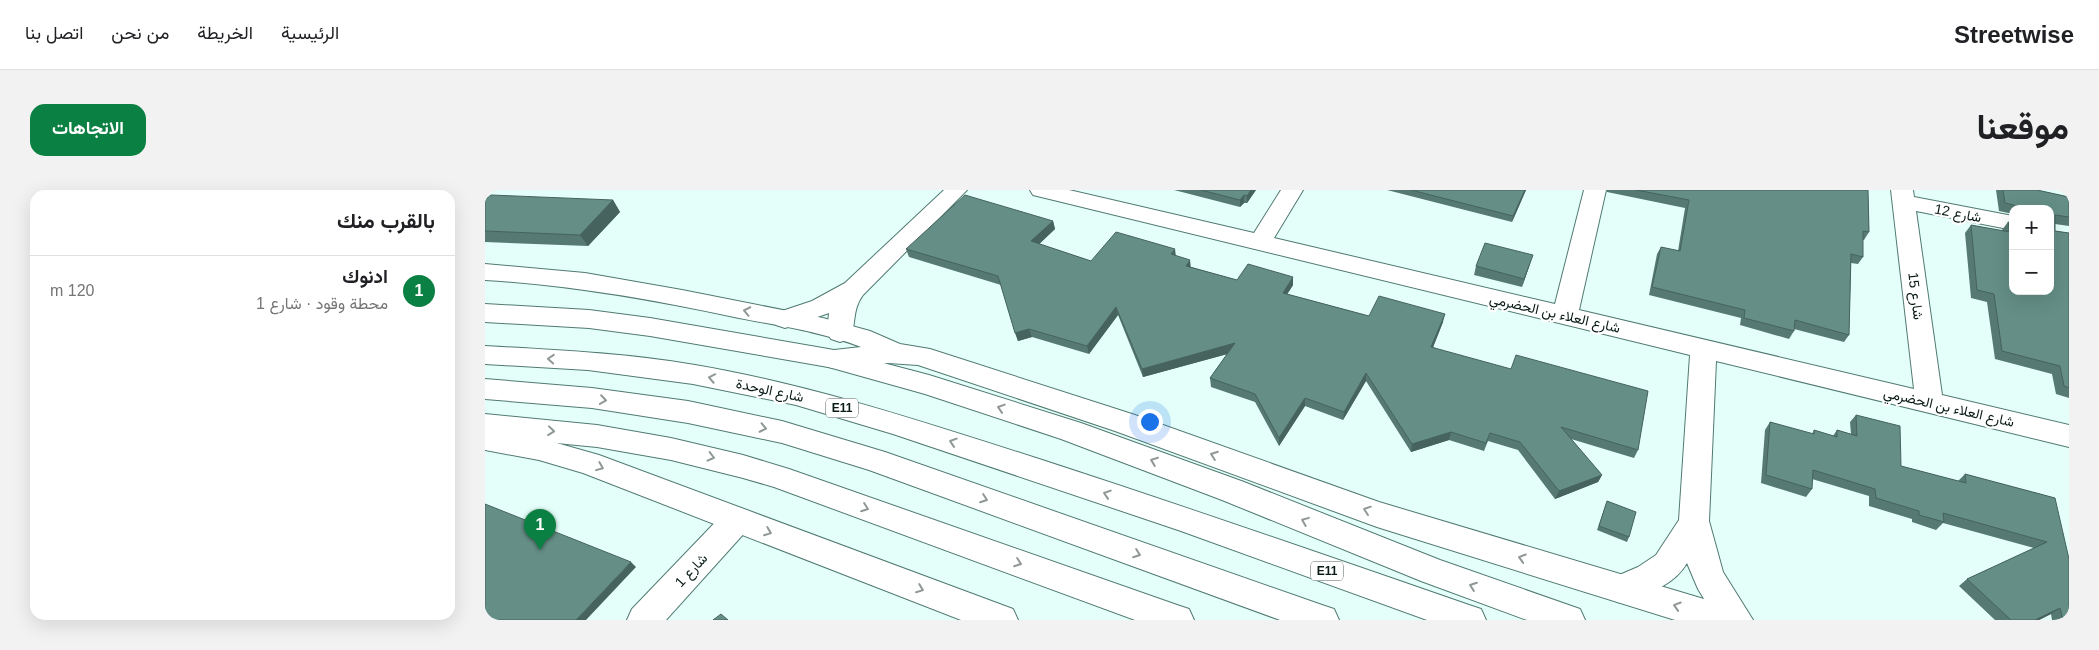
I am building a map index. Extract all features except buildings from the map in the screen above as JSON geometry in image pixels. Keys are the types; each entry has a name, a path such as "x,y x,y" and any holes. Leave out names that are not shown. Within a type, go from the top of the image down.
{"main road":[{"path":"837,346 840,316 847,298 956,190"},
{"name":"شارع العلاء بن الحضرمي","path":"1041,190 2069,436"},
{"path":"1259,243 1292,190"},
{"path":"1565,316 1595,190"},
{"name":"شارع 12","path":"1903,196 2009,222"},
{"name":"شارع 15","path":"1903,196 1929,402"},
{"path":"485,272 588,280 785,319 837,346 929,385 1071,431 1233,491 1432,571 1568,620"},
{"path":"785,319 821,307 854,289"},
{"path":"485,313 580,319 837,346 854,359 894,352 921,356 1125,423 1369,511 1724,620"},
{"path":"1703,349 1694,521 1701,556 1709,579 1736,620"},
{"name":"شارع الوحدة","path":"485,354 588,361 674,372 795,395 907,427 1187,520 1469,620"},
{"path":"485,389 611,401 688,412 782,432 875,460 1323,620"},
{"path":"485,425 602,436 684,451 736,464 779,477 1177,620"},
{"path":"485,439 539,449 589,463 1001,620"},
{"name":"شارع 1","path":"644,620 737,520"},
{"path":"1621,589 1645,581 1666,568 1680,549 1694,521"}],"place":[{"name":"ادنوك","path":"540,550"}]}
